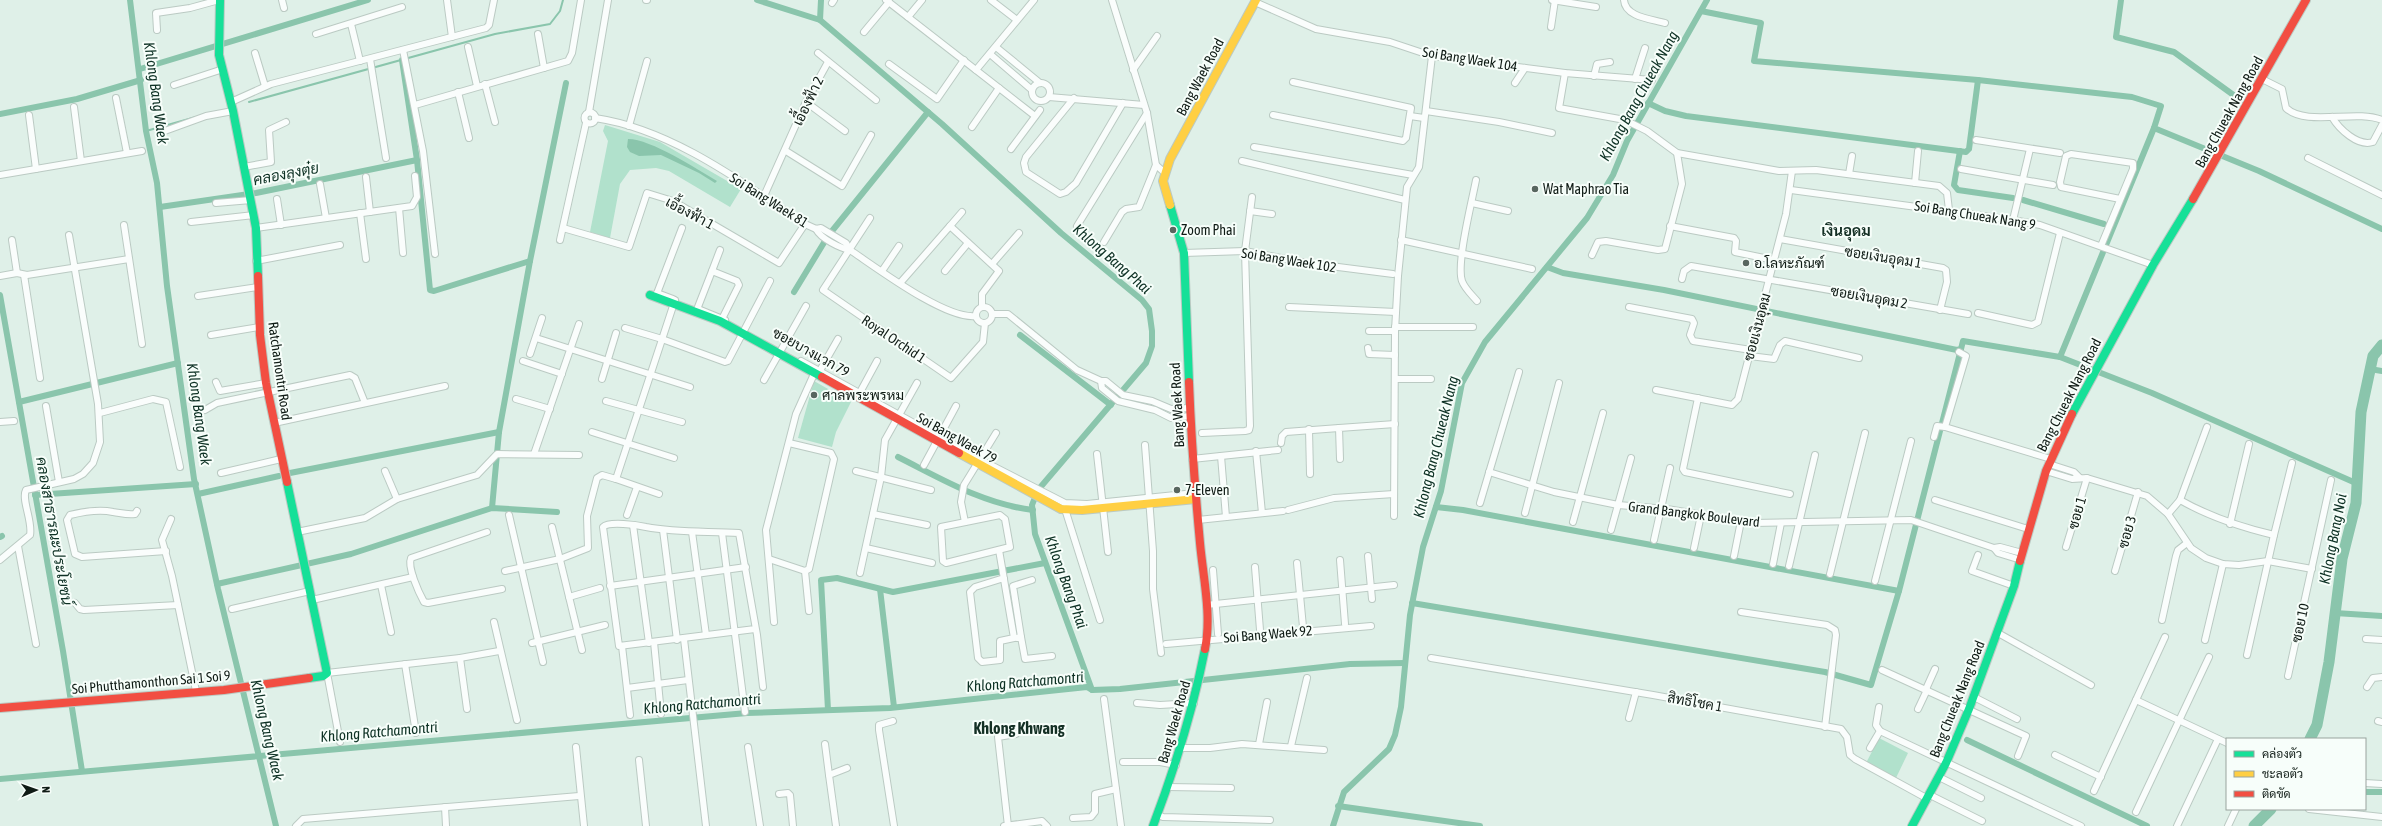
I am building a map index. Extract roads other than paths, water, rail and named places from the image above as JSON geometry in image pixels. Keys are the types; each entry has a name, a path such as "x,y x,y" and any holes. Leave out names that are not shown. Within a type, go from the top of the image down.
{"street":[{"path":"157,30 156,13 190,8 219,0"},
{"name":"Ratchamontri Road","path":"219,0 219,48 222,69 233,111 256,228 259,327 266,382 340,742"},
{"path":"282,0 284,8"},
{"path":"446,0 452,37"},
{"path":"231,102 265,86 360,61 370,61 486,28 489,24 494,0"},
{"path":"415,105 565,62 570,58 581,0"},
{"path":"560,240 586,123 584,118 589,112 608,0"},
{"path":"908,17 922,0"},
{"path":"991,0 1018,20"},
{"path":"976,70 1034,0"},
{"path":"1104,242 1122,212 1126,209 1139,207 1156,166 1147,113 1112,0"},
{"path":"1552,0 1596,8"},
{"path":"1551,27 1555,0"},
{"path":"1624,0 1624,5 1630,12 1664,23"},
{"name":"Bang Chueak Nang Road","path":"1912,826 1946,763 1970,709 2014,586 2028,530 2049,464 2091,377 2153,264 2226,144 2306,0"},
{"path":"864,32 888,1 1035,116"},
{"name":"Soi Bang Waek 104","path":"1256,1 1316,29 1390,42 1432,56 1565,73 1652,80"},
{"name":"Bang Waek Road","path":"1153,826 1181,748 1195,699 1207,639 1206,605 1189,412 1184,253 1164,188 1165,172 1256,1"},
{"path":"316,34 402,7"},
{"path":"350,24 360,61"},
{"path":"538,34 544,68"},
{"path":"1133,70 1157,36"},
{"path":"468,47 478,86"},
{"path":"996,47 1040,83 1045,84 1049,88 1049,97"},
{"path":"1635,79 1644,48"},
{"path":"403,52 415,105 423,151 435,254"},
{"path":"255,53 265,86"},
{"path":"818,53 828,62"},
{"path":"990,54 1032,90"},
{"path":"1394,516 1395,329 1405,200 1407,187 1419,167 1432,56"},
{"path":"890,64 937,100 964,60"},
{"path":"370,61 386,158"},
{"path":"629,126 647,61"},
{"name":"เอื้องฟ้า 2","path":"764,196 786,151 806,102 828,62 876,100"},
{"path":"1594,76 1597,64 1610,62"},
{"path":"1515,83 1525,68"},
{"path":"174,84 222,69"},
{"path":"1565,73 1559,108 1626,120 1647,131 1677,154 1779,171 1816,170 1915,183 1944,189 1947,193 1949,210"},
{"path":"2262,79 2282,90 2287,110 2307,116 2332,117 2366,115 2382,120"},
{"path":"1273,115 1402,141 1406,138 1411,108 1293,82"},
{"path":"1040,83 1034,85 1032,90 1033,97 1038,101 1044,101 1049,97 1144,105"},
{"path":"485,84 495,122"},
{"path":"972,127 999,88"},
{"path":"458,92 469,138"},
{"path":"116,98 127,153"},
{"path":"1074,98 1026,157 1024,163 1026,172 1060,194 1066,192 1076,183 1123,103"},
{"path":"806,102 846,131"},
{"path":"74,107 81,161"},
{"path":"1011,149 1040,110"},
{"path":"162,132 206,116 233,111"},
{"path":"586,123 592,124 596,118 594,114 589,112"},
{"path":"1077,226 1147,113"},
{"path":"29,115 36,169"},
{"path":"1410,116 1425,115 1500,122 1552,132"},
{"path":"2332,117 2345,133 2367,143 2373,142 2382,125"},
{"name":"Soi Bang Waek 81","path":"596,118 629,126 672,141 764,196 805,224 847,247 944,310 969,317 976,316"},
{"path":"244,167 271,162 269,130 286,122"},
{"path":"786,151 842,186 871,135"},
{"path":"1976,140 2060,153"},
{"path":"1254,147 1413,175"},
{"path":"2013,220 2030,149"},
{"path":"0,176 142,151"},
{"path":"1915,183 1918,151"},
{"path":"1592,255 1598,242 1606,241 1662,250 1664,249 1682,184 1677,154"},
{"path":"2105,247 2133,163 2071,154 2066,156 2060,182 2061,187 2120,199"},
{"path":"1849,174 1852,156"},
{"path":"2308,158 2382,195"},
{"path":"1242,161 1405,200"},
{"path":"1156,166 1165,172"},
{"path":"1960,169 2053,184"},
{"name":"ซอยเงินอุดม","path":"1656,390 1732,405 1736,403 1780,240 1790,190 1792,171"},
{"path":"256,228 412,206 417,197 415,176"},
{"path":"366,177 370,212"},
{"path":"1476,180 1463,253 1462,280 1477,301"},
{"path":"320,184 326,218"},
{"name":"Soi Bang Chueak Nang 9","path":"1790,190 1949,210 2040,225 2153,264"},
{"name":"เอื้องฟ้า 1","path":"563,228 629,247 647,193 673,201 779,264 805,224"},
{"path":"1202,433 1245,431 1249,430 1250,426 1245,251 1252,197"},
{"path":"277,198 281,224"},
{"path":"216,203 251,199"},
{"path":"1472,203 1508,211"},
{"path":"399,208 403,253"},
{"path":"1250,211 1272,214"},
{"path":"901,282 962,212"},
{"path":"360,213 366,259"},
{"path":"191,222 254,215"},
{"path":"847,247 870,218"},
{"path":"124,225 142,344"},
{"path":"950,226 999,271 982,294 982,307 978,310 976,316 980,322 985,323 990,321 993,314"},
{"path":"1670,226 1734,238 1736,241 1735,252 1774,260"},
{"path":"654,295 682,228"},
{"path":"992,264 1019,233"},
{"path":"1978,313 2032,324 2038,322 2060,233"},
{"path":"0,560 30,535 30,517 24,494 26,490 35,486 74,479 83,474 93,463 100,442 100,413 69,235"},
{"path":"12,240 40,378"},
{"path":"1402,240 1532,269"},
{"name":"ซอยเงินอุดม 1","path":"1780,240 1938,266 1946,270 1947,275 1940,310"},
{"path":"945,271 968,243"},
{"path":"256,261 340,245"},
{"path":"882,271 899,246"},
{"name":"Royal Orchid 1","path":"847,247 823,290 951,378 983,342 985,323"},
{"path":"697,310 720,250"},
{"name":"Soi Bang Waek 102","path":"1184,253 1245,251 1293,261 1393,274"},
{"path":"0,276 75,269 129,259"},
{"name":"ซอยเงินอุดม 2","path":"1682,279 1684,271 1691,266 1968,314"},
{"path":"712,271 737,281 739,285 721,320"},
{"path":"625,328 662,339 725,362 728,361 770,281"},
{"path":"198,296 258,286"},
{"name":"Soi Bang Waek 79","path":"654,295 721,320 817,374 1033,490 1065,509 1196,496"},
{"path":"616,479 675,302"},
{"path":"764,380 806,306"},
{"path":"982,307 990,309 993,314"},
{"path":"1289,307 1396,312"},
{"path":"1629,307 1692,319 1694,323 1690,335 1693,341 1774,359 1780,345 1785,341 1859,358"},
{"path":"993,314 1008,314 1077,370 1101,381 1106,381 1123,395 1152,401 1171,409 1189,412"},
{"path":"530,354 542,318"},
{"path":"534,454 579,324"},
{"path":"211,335 259,327"},
{"path":"1369,331 1473,327"},
{"path":"602,379 616,333"},
{"path":"536,338 690,387"},
{"path":"774,622 766,530 799,406 838,339"},
{"path":"1368,348 1369,354 1395,355"},
{"path":"1934,437 1943,426 1966,356 1962,353"},
{"path":"523,361 562,374"},
{"path":"858,396 877,361"},
{"path":"1480,503 1518,372"},
{"path":"205,410 217,403 350,376 355,378 365,403"},
{"path":"1395,379 1431,379"},
{"path":"1101,381 1102,388 1118,400 1138,405 1171,418 1189,412"},
{"path":"216,382 220,391 266,382"},
{"path":"860,573 881,477 885,440 917,383"},
{"path":"1524,513 1559,383"},
{"path":"274,423 444,386"},
{"path":"1698,398 1683,469 1686,472 1790,494"},
{"path":"100,413 153,399 166,402 180,467"},
{"path":"516,399 550,409"},
{"path":"606,400 682,422"},
{"path":"46,406 59,482"},
{"path":"924,465 956,406"},
{"path":"1573,522 1603,412"},
{"path":"0,422 14,421"},
{"path":"1281,443 1282,436 1286,432 1309,429 1395,424"},
{"path":"1943,426 2074,472 2080,478 2087,478 2148,496 2168,514 2187,543 2206,558 2223,564 2239,565 2268,561 2312,569"},
{"path":"2168,514 2180,500 2207,427"},
{"path":"1339,428 1340,459"},
{"path":"1309,429 1310,474"},
{"path":"592,432 674,458"},
{"path":"965,522 961,495 964,485 996,433"},
{"path":"1830,574 1866,433"},
{"path":"1875,582 1911,441"},
{"path":"789,443 831,452 834,459 811,564 805,572 809,611"},
{"path":"2230,524 2249,444"},
{"path":"1145,445 1154,551 1153,588 1161,653"},
{"path":"1192,459 1256,451 1278,450"},
{"path":"1256,451 1262,513"},
{"path":"297,532 365,518 397,500 477,474 500,454 578,455"},
{"path":"1097,454 1108,552"},
{"path":"1789,566 1814,455"},
{"path":"1221,456 1226,517"},
{"path":"1611,530 1630,458"},
{"path":"221,473 281,459"},
{"path":"2247,655 2292,463"},
{"path":"1654,540 1670,468"},
{"path":"385,471 397,500"},
{"path":"856,471 931,490"},
{"name":"Grand Bangkok Boulevard","path":"1489,472 1532,485 1618,506 1661,509 1741,522 1781,523 1911,520 1994,548 2000,547 2021,556"},
{"path":"505,570 523,568 560,559 588,548 587,516 597,478 602,475 658,494"},
{"name":"ซอย 1","path":"2066,547 2087,478"},
{"name":"ซอย 10","path":"2288,676 2331,480"},
{"path":"628,515 637,487"},
{"name":"ซอย 3","path":"2115,572 2138,492"},
{"path":"1198,520 1286,510 1334,498 1394,494"},
{"name":"Soi Bang Waek 79","path":"1041,495 1065,503 1103,505"},
{"path":"1935,500 2028,530"},
{"path":"2180,500 2202,512 2230,524 2274,535"},
{"path":"1065,509 1100,620"},
{"path":"137,511 135,514 120,515 113,512 103,511 70,515 67,520 74,554 82,556 166,551"},
{"path":"873,514 927,525"},
{"path":"509,515 523,568 544,662"},
{"path":"1694,548 1701,515"},
{"path":"1002,516 1010,545 1007,549 999,550 946,563 943,561 940,529 965,522 1002,516"},
{"path":"171,519 162,540 166,551 196,691"},
{"path":"1734,556 1741,522"},
{"path":"1774,564 1781,523"},
{"path":"630,714 622,646 618,644 603,527 609,524 633,525 663,530 740,534 763,686"},
{"path":"633,525 640,582 658,684 661,714"},
{"path":"552,526 582,650"},
{"path":"663,530 668,578 688,680 696,733 706,826"},
{"path":"487,532 411,558 410,561 413,578 424,602 428,603 502,589"},
{"path":"692,532 706,636"},
{"path":"722,532 746,712"},
{"path":"2162,620 2176,556 2178,550 2187,543"},
{"path":"18,546 36,644"},
{"path":"866,548 932,563"},
{"path":"999,550 1014,638"},
{"path":"1978,555 1972,571 2014,586"},
{"path":"1368,556 1372,600"},
{"path":"769,559 805,572"},
{"path":"1340,560 1341,591 1345,624"},
{"path":"1297,563 1303,627"},
{"path":"2205,640 2223,564"},
{"path":"610,586 746,567"},
{"path":"1255,567 1260,630"},
{"path":"1214,570 1218,634"},
{"path":"1003,575 976,586 970,592 979,660 1000,660 1000,641 1021,637"},
{"path":"312,600 413,578"},
{"path":"1032,580 1013,586 1025,659 1052,656"},
{"path":"381,585 391,632"},
{"path":"1206,605 1394,585"},
{"path":"569,597 600,588"},
{"path":"232,609 310,591"},
{"path":"75,603 80,609 84,610 178,605"},
{"path":"1741,612 1827,625 1835,630 1825,727"},
{"path":"494,622 499,651 517,720"},
{"path":"532,643 605,625"},
{"name":"Soi Bang Waek 92","path":"1166,644 1207,639 1371,626"},
{"path":"622,646 755,629"},
{"path":"1998,633 2091,685"},
{"path":"2094,791 2165,637"},
{"path":"2366,639 2382,640"},
{"path":"327,673 460,658 499,651"},
{"path":"2136,812 2209,657"},
{"path":"460,658 467,709"},
{"name":"สิทธิโชค 1","path":"1431,658 1636,692 1845,732 1850,755 1855,759 1929,797"},
{"path":"405,664 416,733"},
{"path":"1918,709 1935,669"},
{"path":"1882,670 1970,709 2026,736 2018,756"},
{"name":"Soi Phutthamonthon Sai 1 Soi 9","path":"0,708 196,691 224,690 323,676 327,673"},
{"path":"2367,687 2373,678 2382,677"},
{"path":"1291,746 1307,678"},
{"path":"627,688 688,680"},
{"path":"1629,718 1636,692"},
{"path":"1974,697 2017,719"},
{"path":"1104,699 1121,826"},
{"path":"1137,703 1160,705 1195,699"},
{"path":"2136,700 2226,744"},
{"path":"1259,744 1267,702"},
{"path":"1879,707 1876,725 1880,731 2081,826"},
{"path":"893,721 879,725 878,730 894,826"},
{"path":"1870,748 1880,731"},
{"path":"1008,826 998,737 1016,734"},
{"path":"2177,826 2218,740"},
{"path":"826,744 836,826"},
{"path":"1181,748 1259,744 1324,750"},
{"path":"576,747 584,826"},
{"path":"748,747 760,826"},
{"path":"2055,755 2101,777"},
{"path":"639,760 646,826"},
{"path":"1123,762 1160,762 1176,765"},
{"path":"829,776 847,768"},
{"path":"1939,777 1981,798"},
{"path":"2366,783 2382,784"},
{"path":"1168,787 1231,788"},
{"path":"1073,818 1091,817 1095,812 1095,794 1116,789"},
{"path":"779,794 790,794 793,826"},
{"path":"296,826 303,819 580,796"},
{"path":"1929,797 1982,821"},
{"path":"444,807 446,826"},
{"path":"2228,826 2236,810"},
{"path":"2318,810 2382,817"},
{"path":"1158,815 1163,817 1270,820"},
{"path":"1004,826 1042,821 1047,826"}],"waterway":[{"name":"Khlong Bang Waek","path":"130,0 146,131 157,183 167,286 194,479 218,589 276,826"},
{"path":"140,69 368,0"},
{"path":"249,102 495,34 550,24 560,11 563,0"},
{"path":"757,0 820,20"},
{"name":"Khlong Bang Phai","path":"821,0 820,20 942,124 1061,233 1142,300 1149,309 1152,331 1152,346 1146,363 1038,490 1032,505 1035,534 1092,690"},
{"name":"Khlong Bang Chueak Nang","path":"1333,826 1344,792 1389,749 1395,735 1401,707 1410,615 1423,547 1441,491 1462,383 1485,342 1587,218 1613,175 1627,141 1707,0"},
{"path":"2121,0 2116,37 2174,52 2239,99"},
{"path":"1701,11 1761,23 1754,61 1978,80 2132,97 2161,106 2154,128 2259,171 2382,229"},
{"path":"402,60 417,160 430,290 434,291 530,261"},
{"path":"0,114 77,99 141,80"},
{"path":"1648,103 1665,111 1686,116 1966,152 1969,149 1978,80"},
{"path":"492,508 499,432 530,261 566,83"},
{"path":"794,292 828,236 928,112"},
{"path":"146,131 196,117"},
{"path":"2060,357 2154,128"},
{"path":"1960,151 1954,185 1958,190 2013,198"},
{"name":"คลองลุงตุ๋ย","path":"160,207 256,193 417,160"},
{"path":"2023,200 2104,224"},
{"path":"1547,267 1563,273 1664,290 1957,350 1961,349 1963,341 2060,357 2152,393 2358,484"},
{"name":"คลองสาธารณะประโยชน์","path":"0,295 63,651 82,771"},
{"path":"1020,335 1111,405"},
{"name":"Khlong Bang Noi","path":"2310,738 2317,725 2329,662 2342,559 2356,503 2361,412 2373,356 2382,345"},
{"path":"1412,603 1825,672 1871,685 1899,591 1961,349"},
{"path":"19,402 178,363"},
{"path":"2370,369 2382,371"},
{"path":"290,473 499,432"},
{"path":"898,457 963,490 997,502 1033,510"},
{"path":"198,494 279,476"},
{"path":"35,495 196,484"},
{"path":"1436,507 1463,510 1899,591"},
{"path":"217,584 351,554 492,508 557,512"},
{"path":"828,710 821,580 837,578 893,592 1045,563"},
{"path":"880,589 894,707"},
{"path":"2335,613 2382,616"},
{"name":"Khlong Ratchamontri","path":"0,779 747,713 890,708 1087,687 1092,690 1120,689 1350,664 1405,663"},
{"path":"1967,740 2147,826"},
{"path":"2366,792 2382,792"},
{"path":"1338,806 1480,826"},
{"name":"Khlong Bang Noi","path":"2254,826 2270,810"}],"place":[{"name":"Wat Maphrao Tia","path":"1535,189"},
{"name":"Zoom Phai","path":"1173,230"},
{"name":"อ.โลหะภัณฑ์","path":"1746,263"},
{"name":"ศาลพระพรหม","path":"814,395"},
{"name":"7-Eleven","path":"1177,490"}],"district":[{"name":"เงินอุดม","path":"1846,231"},
{"name":"Khlong Khwang","path":"1019,728"}]}
